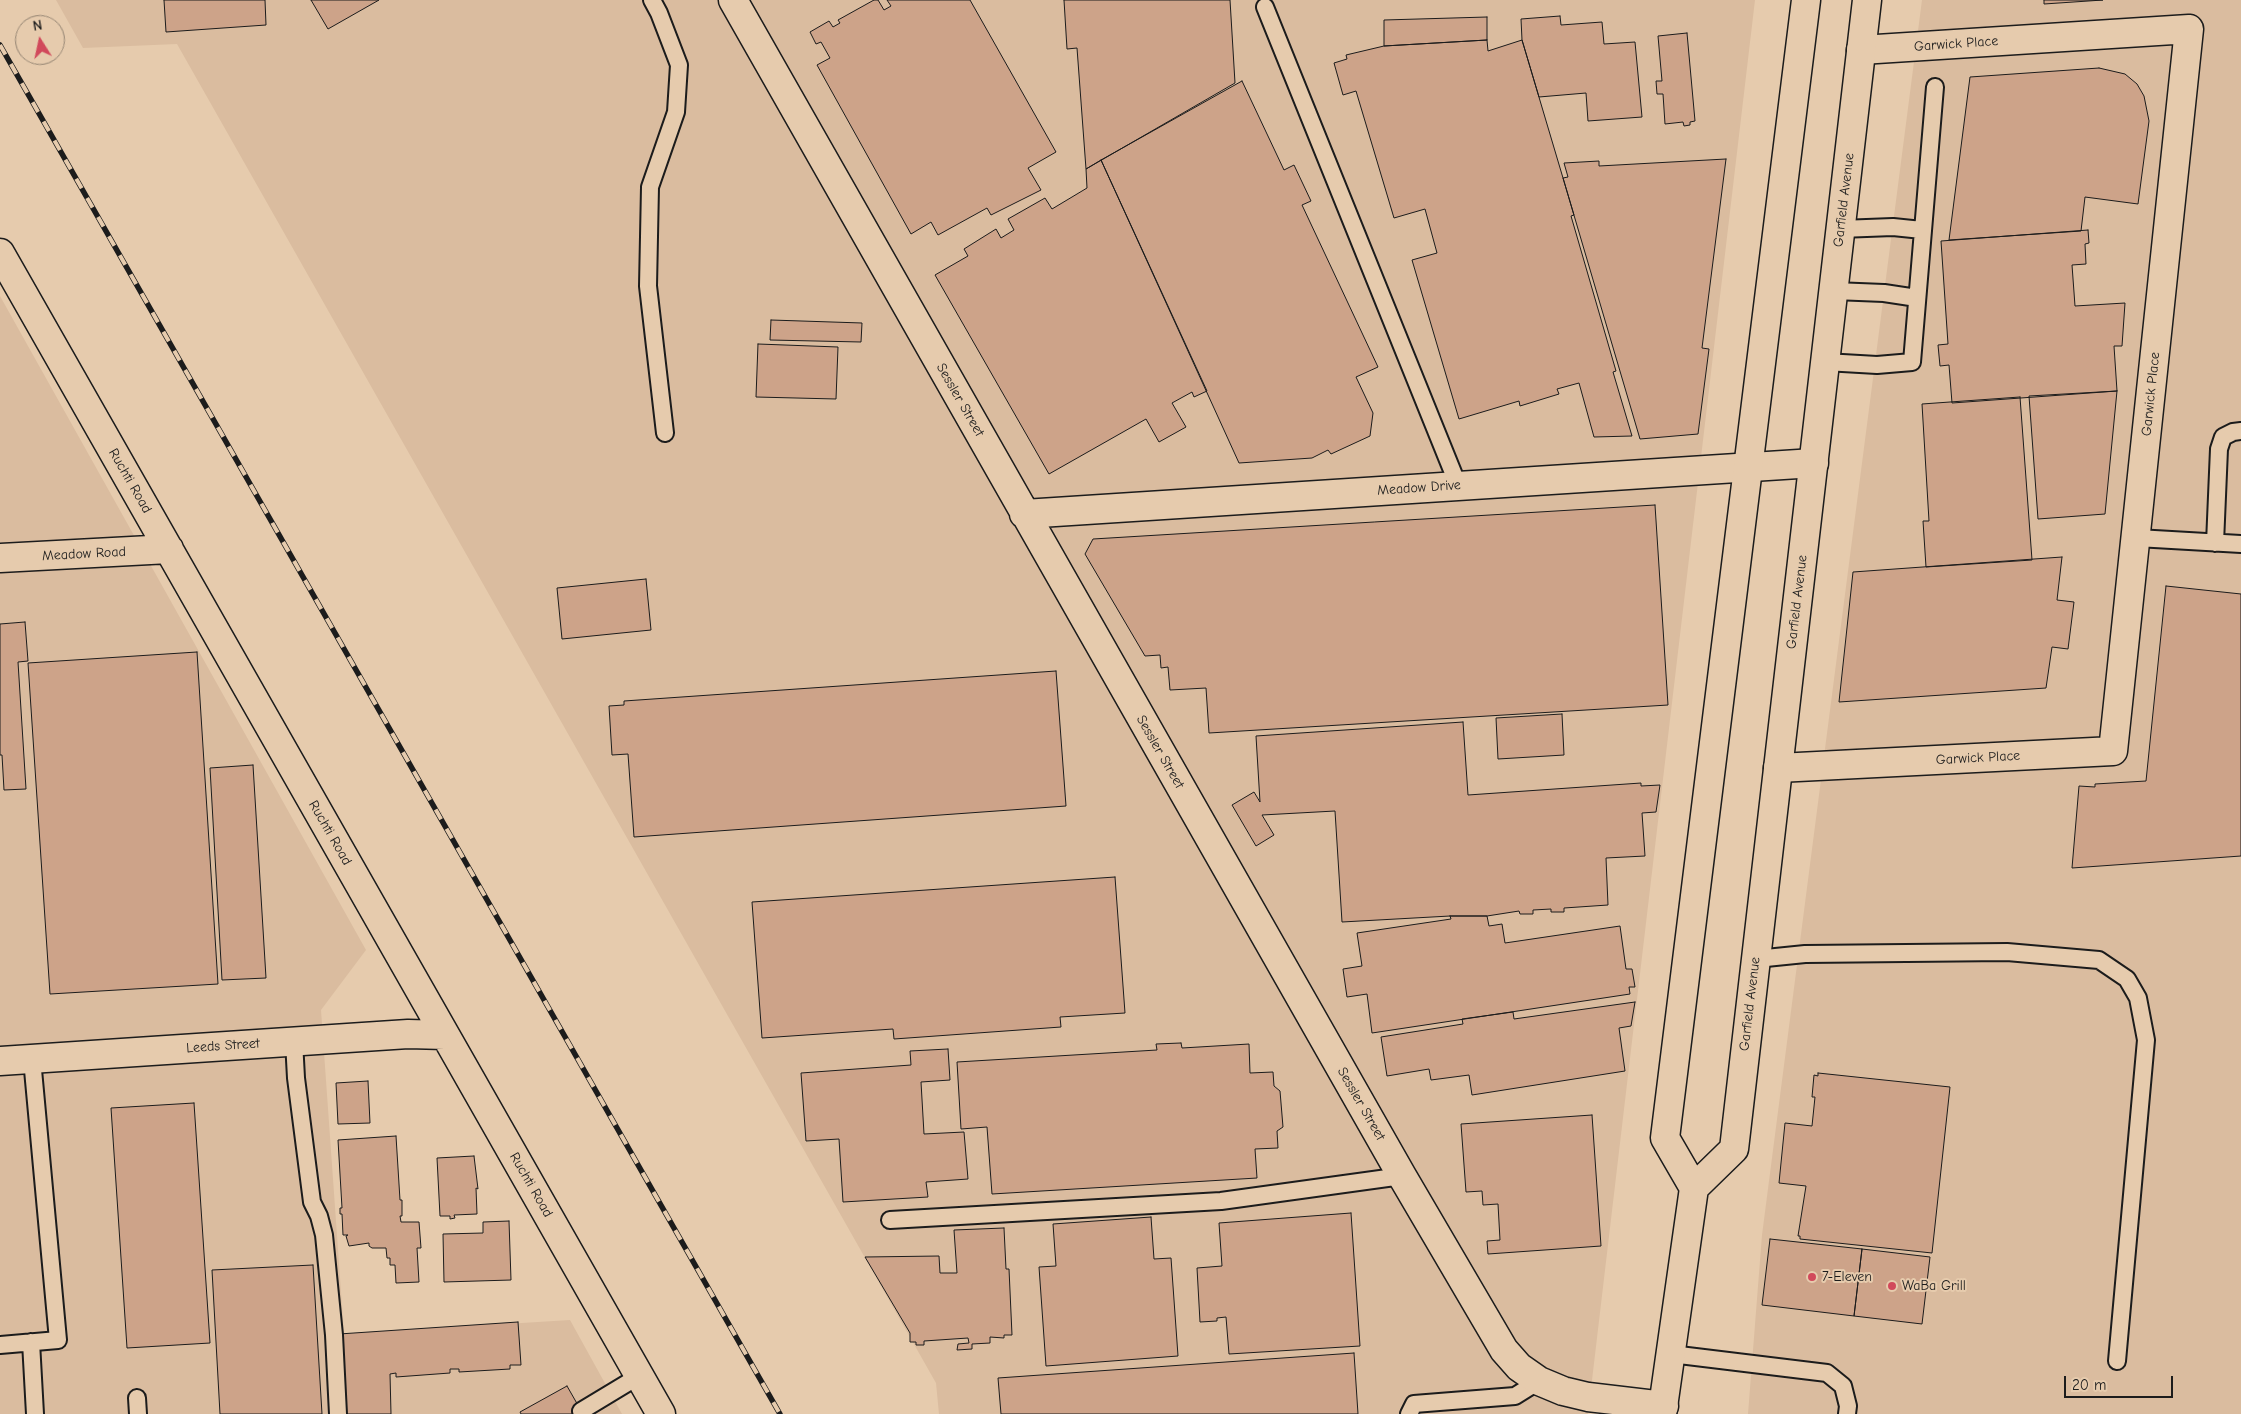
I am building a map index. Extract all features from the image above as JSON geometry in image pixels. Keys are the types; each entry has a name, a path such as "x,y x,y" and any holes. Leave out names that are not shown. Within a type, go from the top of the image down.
{"street":[{"name":"Sessler Street","path":"733,0 1402,1176 1504,1350 1519,1367 1539,1381 1563,1392 1663,1410"},
{"path":"1663,1410 1694,1188 1665,1138 1806,0"},
{"name":"Garfield Avenue","path":"1694,1188 1734,1149 1867,0"},
{"name":"Garwick Place","path":"1778,768 2113,751 2137,538 2189,29 1861,50"},
{"name":"Ruchti Road","path":"0,253 661,1414"},
{"name":"Meadow Drive","path":"1024,514 1814,463"},
{"name":"Meadow Road","path":"0,558 169,549"},
{"name":"Leeds Street","path":"0,1061 408,1034 445,1035"}],"lane":[{"path":"652,0 659,13 679,66 676,112 650,187 648,286 665,433"},
{"path":"1265,7 1458,485"},
{"path":"1825,362 1876,365 1912,362 1935,87"},
{"path":"1840,229 1893,227 1922,230"},
{"path":"1834,291 1884,293 1917,298"},
{"path":"2215,543 2219,449 2223,437 2233,432 2241,431"},
{"path":"2137,538 2241,544"},
{"path":"1756,958 1805,954 2007,952 2099,960 2128,979 2138,998 2146,1040 2117,1361"},
{"path":"294,1042 312,1202 319,1216 324,1235 334,1335 338,1414"},
{"path":"0,1345 58,1340 32,1058"},
{"path":"890,1220 1221,1201 1402,1176"},
{"path":"31,1342 35,1414"},
{"path":"1671,1354 1827,1373 1843,1386 1848,1406 1847,1414"},
{"path":"581,1410 640,1376"},
{"path":"1411,1409 1515,1396 1539,1381"}],"shaded area":[{"path":"56,0 1755,0 1588,1414 939,1414 936,1383 177,44 83,48"},
{"path":"1922,0 2241,0 2241,1414 1748,1414 1762,1235"},
{"path":"0,296 366,950 321,1010 344,1334 570,1320 622,1414 0,1414"}],"building":[{"path":"164,0 265,0 266,25 166,32"},
{"path":"311,0 379,0 328,29"},
{"path":"874,0 878,0 884,10 891,6 887,0 970,0 1056,152 1028,168 1041,190 991,215 987,208 938,235 931,222 911,234 817,65 830,58 821,42 816,44 810,32 829,21 833,27 840,23 838,20"},
{"path":"1064,0 1230,0 1235,83 1086,169 1077,48 1067,49"},
{"path":"2044,0 2103,0 2044,4"},
{"path":"1560,16 1561,25 1602,22 1604,44 1635,42 1642,117 1588,121 1586,93 1539,97 1522,40 1521,19"},
{"path":"1487,17 1487,40 1384,46 1384,20"},
{"path":"1687,33 1695,121 1690,122 1690,125 1684,126 1683,122 1665,124 1663,94 1657,94 1656,81 1662,81 1658,36"},
{"path":"1487,40 1488,51 1522,40 1574,215 1571,216 1616,371 1613,372 1632,436 1594,437 1579,383 1557,389 1559,394 1520,406 1519,401 1459,419 1412,260 1437,253 1425,209 1394,218 1356,91 1343,95 1334,63 1347,59 1346,55 1384,46"},
{"path":"2099,68 2125,74 2137,84 2144,96 2149,121 2138,204 2085,197 2081,231 1949,240 1970,77"},
{"path":"1242,81 1284,170 1294,165 1311,201 1302,205 1378,367 1356,377 1373,413 1370,436 1331,454 1328,450 1312,458 1239,463 1101,160"},
{"path":"1726,159 1702,348 1709,349 1698,434 1640,439 1563,178 1568,177 1564,163 1599,161 1599,166"},
{"path":"1101,160 1207,391 1194,397 1192,392 1172,403 1186,427 1159,442 1146,419 1049,474 935,275 968,256 964,249 996,229 1001,238 1014,230 1008,219 1045,198 1052,209 1087,188 1086,169"},
{"path":"2088,230 2089,243 2085,244 2086,264 2072,265 2075,306 2125,303 2122,346 2114,346 2117,391 1952,403 1949,365 1940,366 1938,345 1948,344 1941,241"},
{"path":"771,320 862,323 861,342 770,340"},
{"path":"758,344 838,347 836,399 756,397"},
{"path":"2117,391 2105,514 2038,519 2029,396"},
{"path":"2020,397 2032,560 1926,567 1923,521 1929,521 1922,404"},
{"path":"1655,505 1668,705 1209,733 1206,688 1170,690 1168,667 1161,668 1160,655 1145,656 1085,554 1093,539"},
{"path":"2062,557 2057,600 2074,602 2068,649 2052,647 2046,688 1839,702 1853,572"},
{"path":"646,579 651,630 562,639 557,588"},
{"path":"2166,586 2241,594 2241,856 2072,868 2079,786 2095,787 2095,784 2146,781"},
{"path":"25,622 28,661 18,662 26,789 4,790 2,755 0,755 0,624"},
{"path":"197,652 218,984 50,994 28,663"},
{"path":"1056,671 1066,806 634,837 628,754 612,755 609,706 624,705 624,701"},
{"path":"1562,714 1564,755 1498,759 1496,718"},
{"path":"1463,722 1468,795 1641,783 1641,786 1660,785 1656,812 1642,813 1645,856 1606,858 1608,905 1564,908 1564,912 1551,912 1551,909 1533,910 1533,914 1520,914 1519,911 1487,916 1450,916 1342,922 1335,811 1262,815 1274,835 1256,846 1232,805 1254,792 1260,802 1256,736"},
{"path":"253,765 266,978 222,980 210,768"},
{"path":"1115,877 1125,1013 1060,1017 1061,1027 894,1039 893,1029 762,1038 752,902"},
{"path":"1450,916 1487,916 1489,926 1502,924 1505,943 1620,926 1626,969 1632,969 1635,987 1629,987 1630,994 1372,1033 1367,994 1347,997 1343,969 1362,966 1357,933 1451,919"},
{"path":"1635,1002 1631,1026 1619,1028 1625,1071 1472,1095 1469,1075 1431,1080 1429,1069 1387,1076 1381,1037 1463,1024 1462,1019 1513,1012 1514,1019"},
{"path":"1181,1043 1182,1048 1249,1044 1250,1073 1273,1072 1274,1086 1280,1091 1283,1127 1277,1131 1278,1148 1255,1149 1257,1178 992,1194 987,1127 961,1129 957,1062 1157,1050 1156,1044"},
{"path":"948,1049 950,1080 921,1082 924,1134 964,1132 968,1179 926,1182 928,1197 843,1202 839,1139 806,1141 801,1073 911,1065 910,1051"},
{"path":"1818,1073 1950,1087 1932,1253 1800,1239 1800,1236 1798,1236 1806,1186 1779,1183 1785,1123 1812,1126 1815,1097 1812,1097 1814,1075 1818,1076"},
{"path":"368,1081 370,1123 338,1124 336,1083"},
{"path":"194,1103 210,1343 127,1348 111,1108"},
{"path":"1592,1115 1601,1246 1488,1254 1487,1241 1500,1240 1498,1204 1483,1205 1482,1191 1466,1192 1461,1124"},
{"path":"396,1136 400,1200 402,1200 401,1222 419,1222 421,1248 417,1248 419,1282 396,1283 395,1265 390,1265 390,1258 387,1258 386,1248 372,1248 369,1246 369,1243 349,1246 346,1236 348,1235 343,1235 342,1214 340,1214 340,1208 342,1208 338,1140"},
{"path":"474,1156 478,1189 476,1188 477,1214 454,1215 455,1218 450,1219 450,1216 440,1216 437,1158"},
{"path":"1351,1213 1360,1346 1229,1354 1226,1317 1217,1318 1217,1321 1200,1322 1197,1268 1222,1266 1219,1223"},
{"path":"1151,1217 1154,1259 1171,1258 1178,1356 1046,1366 1039,1267 1056,1266 1053,1224"},
{"path":"509,1221 511,1280 444,1282 443,1234 483,1233 483,1222"},
{"path":"1004,1228 1006,1269 1009,1269 1012,1335 1004,1335 1004,1338 990,1337 990,1343 972,1344 972,1349 957,1350 958,1344 969,1343 968,1338 924,1341 924,1345 916,1345 916,1342 910,1342 910,1333 865,1257 939,1256 940,1273 957,1273 954,1230"},
{"name":"7-Eleven","path":"1770,1239 1862,1249 1854,1316 1762,1305"},
{"name":"WaBa Grill","path":"1862,1249 1930,1257 1922,1324 1854,1316"},
{"path":"313,1265 322,1414 220,1414 212,1270"},
{"path":"518,1322 521,1365 510,1365 510,1369 459,1372 459,1369 450,1369 450,1373 396,1377 396,1373 390,1374 391,1414 345,1414 339,1334"},
{"path":"1354,1353 1358,1414 1001,1414 998,1378"},
{"path":"567,1386 583,1414 521,1414 520,1412"}],"railway":[{"path":"0,45 780,1414"}],"place":[{"name":"7-Eleven","path":"1812,1277"},
{"name":"WaBa Grill","path":"1892,1286"}]}
